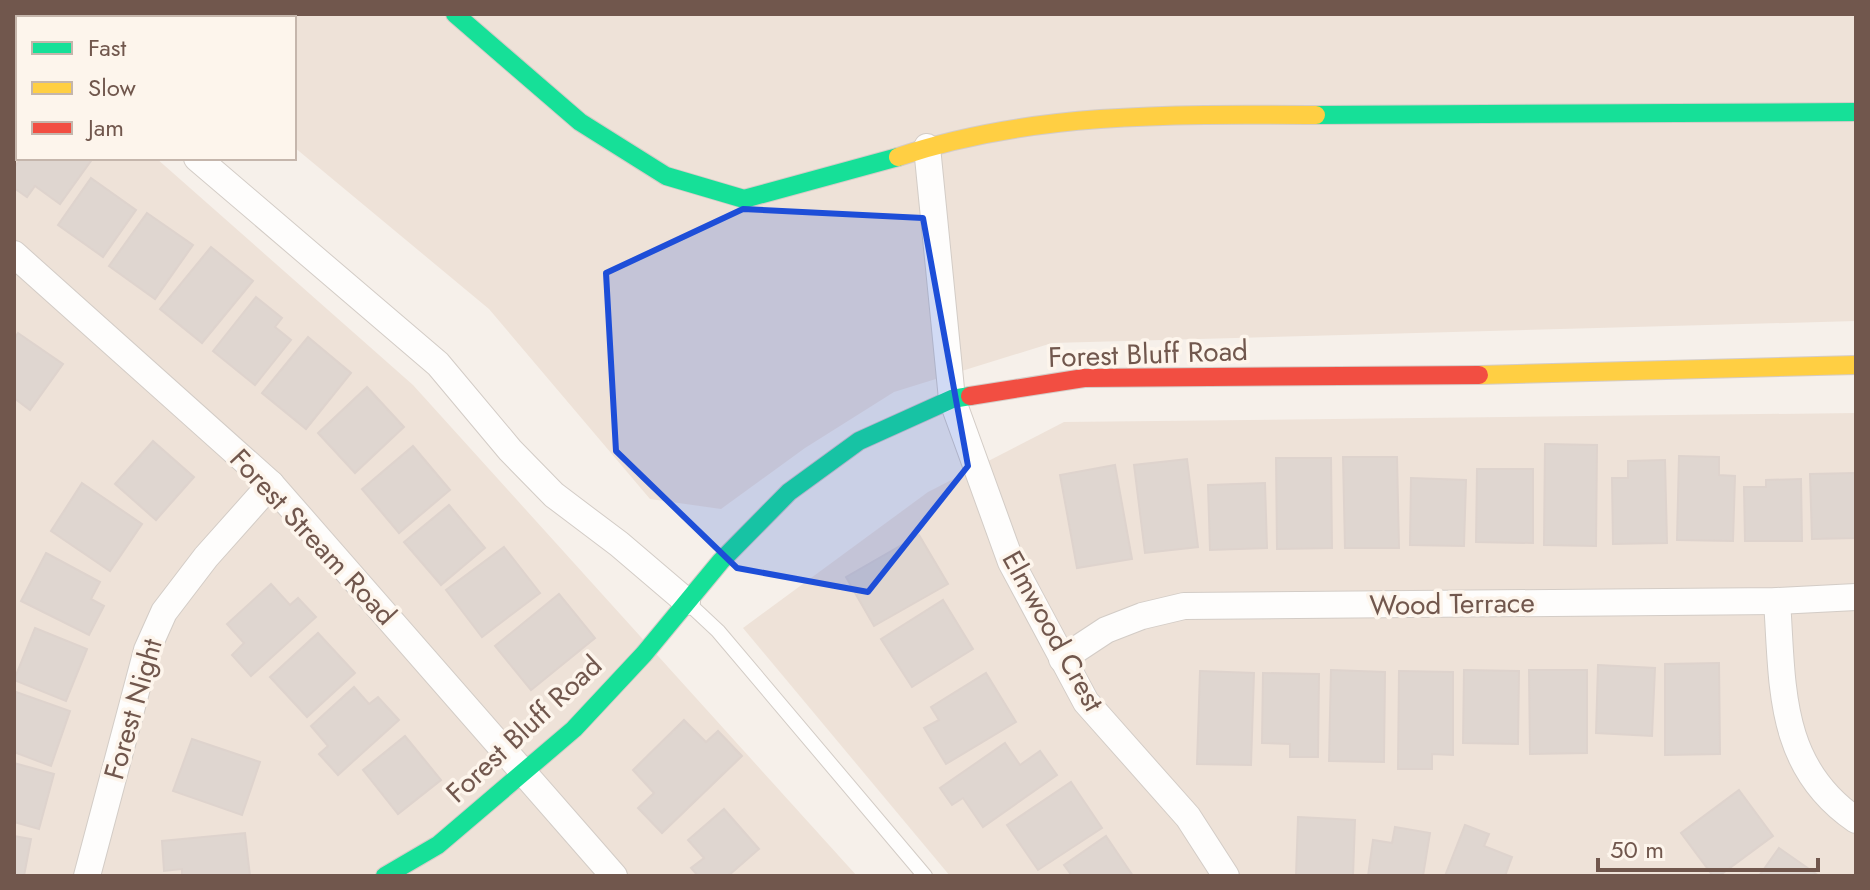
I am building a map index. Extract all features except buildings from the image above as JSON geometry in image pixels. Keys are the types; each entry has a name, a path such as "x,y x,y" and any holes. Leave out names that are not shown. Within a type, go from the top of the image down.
{"street":[{"path":"455,14 580,122 666,176 744,199 883,162 927,147 1013,127 1200,114 1461,116 1856,112"},
{"name":"Elmwood Crest","path":"927,147 952,399 1011,562 1086,702 1188,817 1226,876"},
{"path":"199,160 438,364 510,450 554,495 619,544 687,602"},
{"name":"Forest Stream Road","path":"14,254 271,484 614,876"},
{"name":"Forest Bluff Road","path":"385,876 438,845 584,719 757,522 822,466 859,441 952,399 1084,378 1439,376 1856,365"},
{"name":"Forest Night","path":"87,876 147,650 164,612 206,557 271,484"},
{"name":"Wood Terrace","path":"1062,659 1106,630 1142,616 1184,606 1777,601 1856,597"},
{"path":"1777,601 1785,712 1803,764 1825,792 1856,820"}],"lane":[{"path":"687,602 718,631 925,876"}],"highlighted area":[{"path":"743,209 923,218 968,466 868,592 737,568 616,451 606,273"}],"shaded area":[{"path":"1856,14 1856,321 1052,343 894,392 805,448 721,509 650,499 489,309 296,149 296,16 164,16"},
{"path":"14,33 16,160 158,160 413,385 857,876 14,876"},
{"path":"1856,413 1856,876 950,876 743,628 928,492 1064,422"}],"traffic: fast":[{"path":"455,14 580,122 666,176 744,199 898,157"},
{"path":"1316,115 1856,112"},
{"path":"385,876 438,845 574,729 644,654 721,561 789,492 859,441 952,399 970,396"}],"traffic: slow":[{"path":"898,157 999,131 1052,124 1157,116 1316,115"},
{"path":"1479,375 1856,365"}],"traffic: jam":[{"path":"970,396 1084,378 1479,375"}]}
